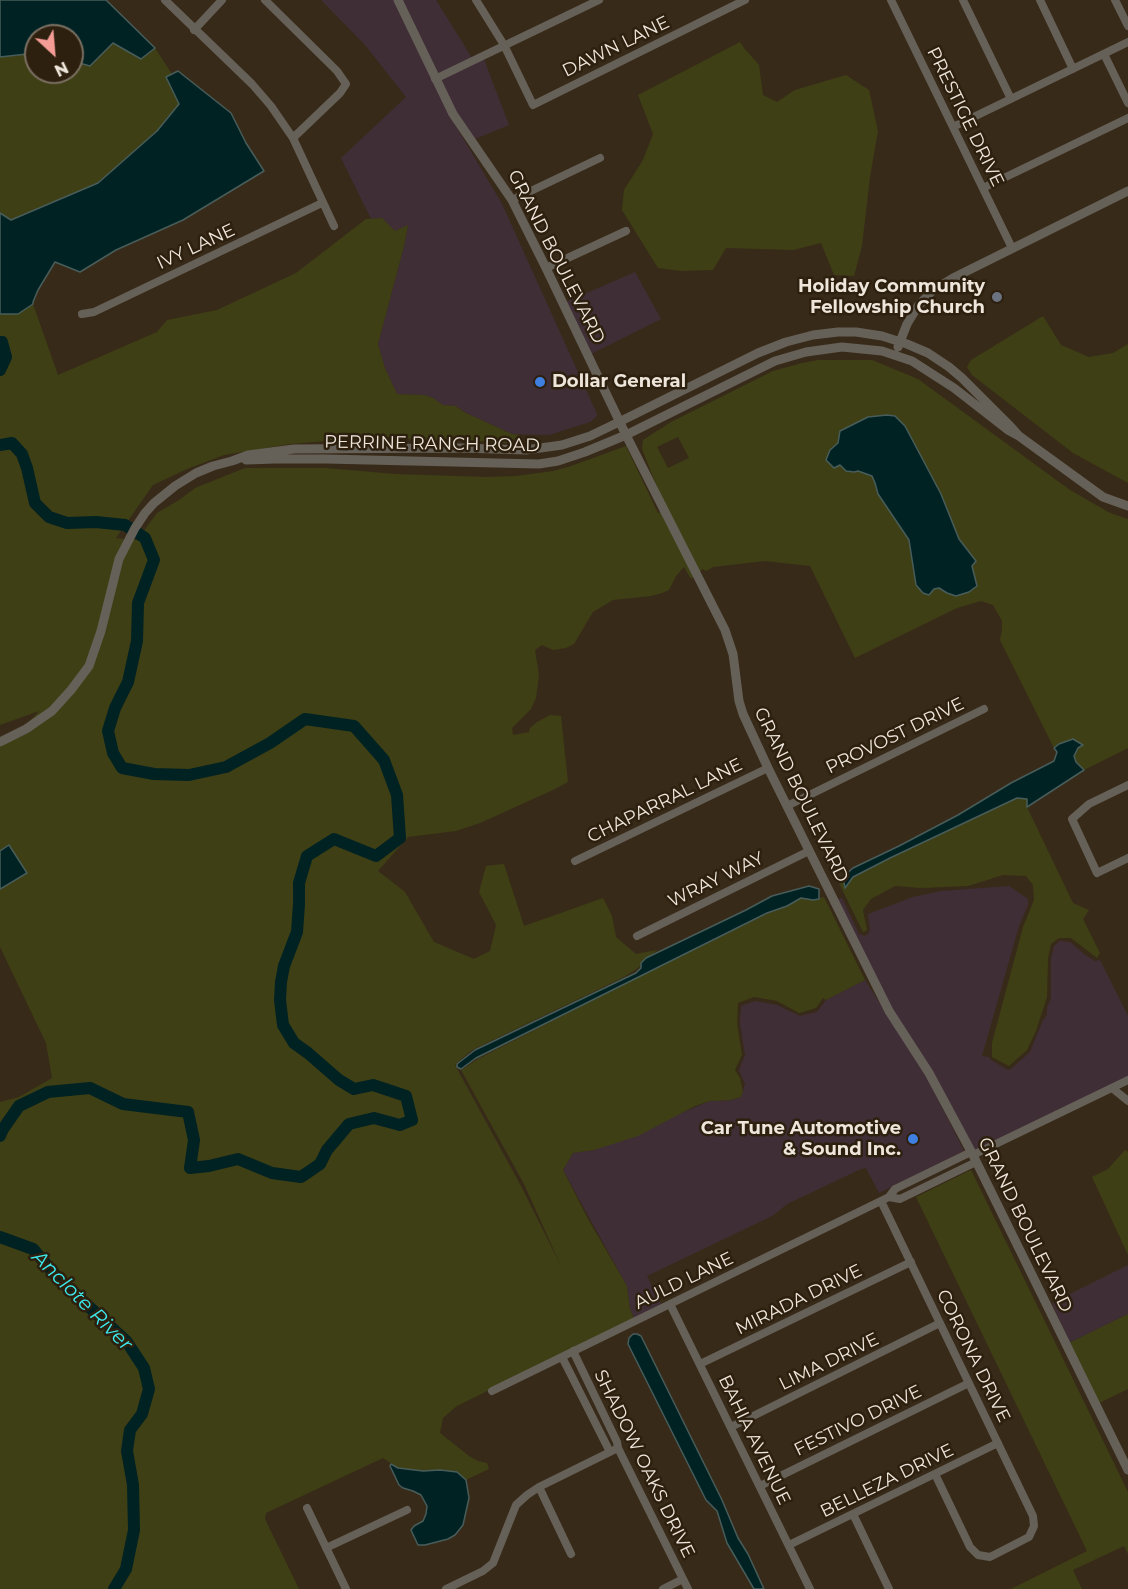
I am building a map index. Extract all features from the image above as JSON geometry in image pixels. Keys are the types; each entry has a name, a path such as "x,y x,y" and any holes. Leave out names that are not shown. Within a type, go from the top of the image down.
{"street":[{"path":"165,0 252,84 271,106 293,138 334,226"},
{"path":"194,30 222,0"},
{"path":"265,0 337,71 346,84 340,93 293,138"},
{"name":"GRAND BOULEVARD","path":"398,0 453,114 512,200 546,268 619,422 725,630 733,654 738,700 768,768 889,1011 928,1073 973,1156 1128,1470"},
{"path":"476,0 504,45"},
{"name":"DAWN LANE","path":"504,45 533,105 745,0"},
{"path":"963,0 1011,99"},
{"path":"1040,0 1073,69"},
{"path":"1115,0 1128,26"},
{"path":"435,78 594,1"},
{"name":"PRESTIGE DRIVE","path":"895,1 1012,248"},
{"path":"953,127 1128,42"},
{"path":"1104,54 1128,103"},
{"path":"983,188 1128,118"},
{"path":"512,200 600,158"},
{"path":"896,355 907,324 918,306 932,291 953,278 1128,191"},
{"name":"IVY LANE","path":"82,314 94,312 322,203"},
{"path":"546,268 626,231"},
{"name":"PERRINE RANCH ROAD","path":"0,742 26,729 52,711 89,666 101,631 119,559 145,513 175,486 196,473 248,455 294,449 526,450 562,445 590,436 758,353 786,342 813,335 856,332 882,336 918,348 949,367 1019,436"},
{"name":"PERRINE RANCH ROAD","path":"232,461 285,459 539,464 558,461 585,453 626,435 775,362 806,351 842,347 882,351 912,361 1019,436"},
{"path":"1019,436 1103,497 1128,506"},
{"name":"PROVOST DRIVE","path":"787,806 984,709"},
{"name":"CHAPARRAL LANE","path":"575,861 768,768"},
{"path":"1128,785 1089,804 1071,819 1097,873 1128,858"},
{"name":"WRAY WAY","path":"637,936 809,850"},
{"name":"AULD LANE","path":"492,1391 885,1199 895,1189 973,1156 1128,1080"},
{"path":"1112,1088 1128,1101"},
{"name":"CORONA DRIVE","path":"885,1199 911,1263 1033,1516 1034,1527 1029,1537 990,1557 978,1555 970,1546 934,1474"},
{"name":"MIRADA DRIVE","path":"700,1364 911,1263"},
{"name":"BAHIA AVENUE","path":"670,1304 810,1589"},
{"name":"LIMA DRIVE","path":"731,1426 940,1323"},
{"name":"SHADOW OAKS DRIVE","path":"573,1351 688,1589"},
{"name":"SHADOW OAKS DRIVE","path":"562,1357 610,1452"},
{"name":"FESTIVO DRIVE","path":"760,1486 969,1383"},
{"name":"BELLEZA DRIVE","path":"789,1545 998,1443"},
{"path":"446,1589 483,1571 493,1563 516,1505 538,1487 618,1448"},
{"path":"538,1487 571,1554"},
{"path":"307,1508 346,1589"},
{"path":"326,1548 407,1510"},
{"path":"853,1514 889,1589"},
{"path":"663,1589 683,1579"}],"shaded area":[{"path":"321,0 394,0 450,116 502,204 597,414 590,422 549,435 512,434 456,406 442,405 433,398 424,395 397,394 385,368 378,344 408,226 395,231 382,218 371,219 341,158 406,97 365,45"},
{"path":"401,0 436,0 472,58 482,54 509,125 475,139 456,113"},
{"path":"740,42 759,65 763,95 777,102 795,90 846,75 869,90 878,131 862,246 854,276 834,275 821,243 793,250 726,248 713,270 681,271 658,268 622,210 624,190 643,160 653,134 638,95"},
{"path":"113,43 141,59 155,48 172,74 166,77 179,104 157,131 98,183 11,220 0,213 0,57 24,54 24,84 84,84 84,64 90,66"},
{"path":"382,218 395,231 408,225 378,344 385,368 397,394 424,395 433,398 443,405 456,406 512,434 520,435 509,443 446,439 423,441 398,437 290,444 224,455 153,485 116,538 124,539 86,663 50,708 27,724 39,711 0,725 0,314 18,314 33,304 58,375 157,332 167,320 217,310 296,273 366,219"},
{"path":"635,272 661,319 591,354 566,302"},
{"path":"1043,316 1061,345 1089,357 1113,353 1128,344 1128,483 1073,453 972,375 967,367 971,360"},
{"path":"818,360 872,360 918,379 1070,490 1110,513 1128,519 1128,748 1084,770 1076,762 1074,755 1078,748 1059,744 1054,748 1000,640 1002,621 993,605 981,601 957,608 855,658 810,566 765,561 713,567 699,572 653,477 642,449 643,440 671,422 773,371","holes":["678,437 689,458 668,468 657,447"]},
{"path":"626,446 658,513 661,512 694,576 691,579 684,567 669,590 651,596 613,600 593,612 574,644 553,650 542,645 535,650 539,675 536,698 531,709 512,728 513,735 529,732 537,722 550,715 561,716 568,782 480,823 456,831 408,837 378,871 405,892 434,942 474,959 490,951 496,925 479,892 486,866 504,864 524,926 603,898 612,916 616,937 636,954 657,950 638,968 624,977 472,1050 455,1065 521,1186 561,1266 524,1184 461,1070 478,1059 652,970 801,898 813,900 824,897 865,980 826,1000 823,998 816,1008 799,1013 777,1001 754,997 738,1003 737,1023 742,1055 735,1070 740,1078 743,1092 741,1097 710,1101 695,1106 638,1136 594,1150 573,1153 563,1170 627,1286 630,1309 634,1318 457,1406 443,1418 440,1433 469,1456 487,1463 489,1469 466,1480 457,1472 440,1470 423,1472 398,1468 383,1458 266,1513 265,1519 299,1589 0,1589 0,1102 19,1097 52,1078 46,1043 0,947 0,889 27,873 10,846 0,851 0,746 28,733 92,668 123,561 132,540 137,540 157,513 195,488 245,468 326,468 395,474 516,476 553,471"},
{"path":"1017,798 1027,799 1027,807 1073,903 1089,910 1083,919 1100,953 1097,958 1071,938 1059,938 1051,944 1048,958 1047,997 1036,1031 1027,1050 1009,1066 992,1057 992,1043 1023,927 1034,900 1033,885 1026,876 1003,875 968,886 921,888 895,886 871,899 863,910 867,930 863,932 839,883 843,877 845,887 853,877"},
{"path":"1009,886 1028,899 1028,905 1019,926 982,1056 989,1057 1008,1070 1030,1052 1047,1015 1051,998 1051,959 1054,946 1060,941 1070,942 1095,961 1100,960 1128,1016 1128,1081 976,1154 892,1009 837,899 842,898 859,934 865,936 870,930 868,914 913,897 941,891"},
{"path":"865,980 926,1075 964,1151 879,1193 866,1168 787,1204 774,1215 647,1276 661,1304 634,1318 630,1309 627,1286 563,1170 573,1153 594,1150 710,1101 741,1097 745,1084 739,1070 745,1055 740,1023 741,1006 755,1001 777,1005 800,1016 817,1012 826,1000"},
{"path":"1125,1150 1128,1152 1128,1255 1092,1177 1108,1169"},
{"path":"971,1170 1128,1492 1128,1554 1124,1546 1073,1570 1082,1589 1011,1589 1087,1551 916,1197"},
{"path":"1128,1265 1128,1314 1069,1343 1052,1303"},
{"path":"1128,1314 1128,1389 1099,1403 1069,1343"}],"water":[{"path":"0,0 106,0 155,48 141,59 113,43 90,66 84,64 84,24 24,24 24,54 0,57"},
{"path":"178,71 231,113 264,171 183,220 116,250 80,272 55,262 38,290 33,304 18,314 0,314 0,213 11,220 98,183 157,131 179,104 166,77"},
{"path":"895,416 905,426 941,494 959,539 976,561 972,566 977,586 969,592 956,596 939,588 934,589 929,595 923,593 916,585 909,540 878,494 872,476 858,471 846,471 840,465 834,468 826,460 830,450 838,443 840,431 868,417"},
{"path":"1073,739 1083,745 1078,748 1074,756 1076,762 1084,770 1027,807 1027,799 1017,798 853,877 845,888 843,877 853,868 958,815 1011,783 1054,761 1057,752 1054,748"},
{"path":"9,845 27,873 0,889 0,851"},
{"path":"809,886 819,889 819,899 801,898 767,913 476,1058 461,1069 457,1067 457,1064 475,1050 636,973 646,958 772,896"},
{"path":"633,1334 641,1336 764,1589 754,1589 727,1543 717,1511 706,1500 628,1344"},
{"path":"391,1464 398,1468 457,1472 466,1480 469,1498 463,1525 455,1535 448,1539 418,1545 411,1530 423,1521 427,1506 421,1495 399,1485"}],"waterway":[{"name":"Anclote River","path":"0,342 2,342 6,357 0,370"},
{"name":"Anclote River","path":"0,445 12,443 22,454 35,503 49,517 67,523 96,522 125,525 145,538 154,560 138,603 137,641 128,682 115,708 108,731 113,753 122,768 154,774 189,775 226,767 270,743 305,719 354,726 384,760 397,795 400,838 376,856 334,839 307,856 299,883 297,932 284,966 280,1000 283,1025 294,1043 339,1080 354,1089 373,1085 406,1096 412,1120 400,1125 374,1118 349,1124 327,1150 320,1164 301,1177 272,1173 238,1159 190,1168 194,1140 188,1112 123,1104 90,1088 48,1092 19,1106 0,1136"},
{"name":"Anclote River","path":"0,1237 33,1249 57,1277 127,1342 144,1368 149,1389 142,1414 130,1430 127,1451 133,1485 134,1530 126,1569 114,1589"}],"place":[{"name":"Holiday Community Fellowship Church","path":"997,297"},
{"name":"Dollar General","path":"540,382"},
{"name":"Car Tune Automotive & Sound Inc.","path":"913,1139"}]}
